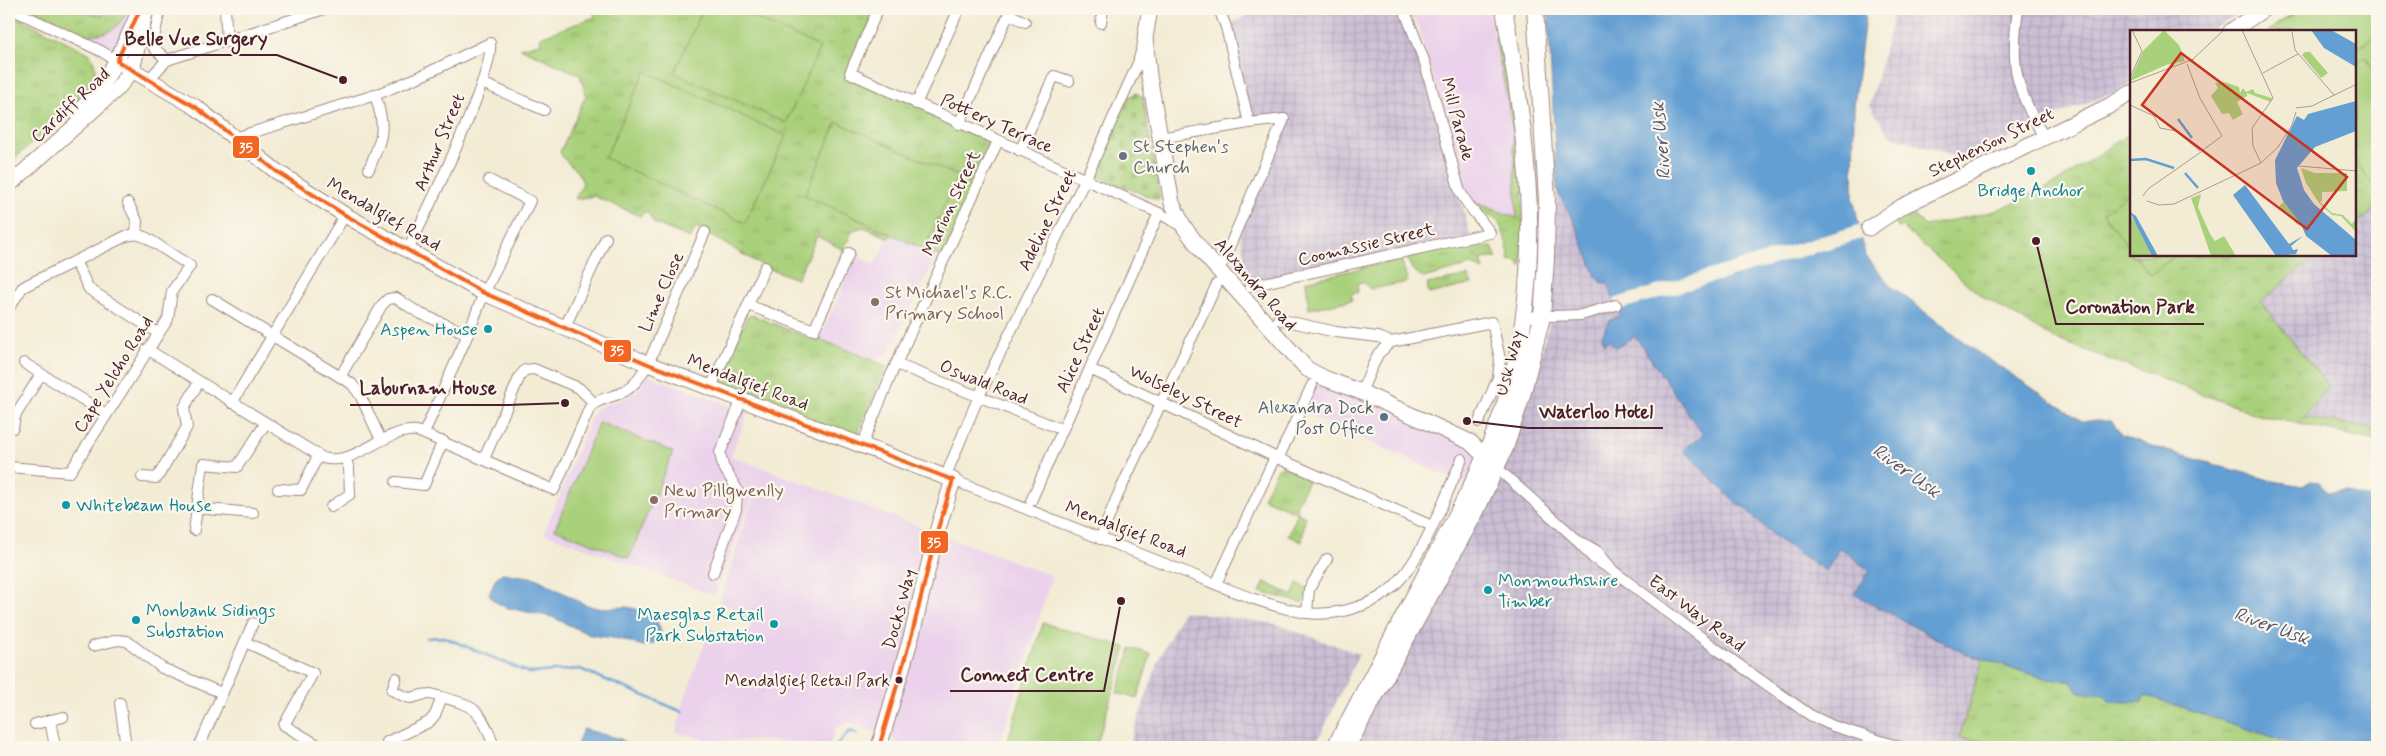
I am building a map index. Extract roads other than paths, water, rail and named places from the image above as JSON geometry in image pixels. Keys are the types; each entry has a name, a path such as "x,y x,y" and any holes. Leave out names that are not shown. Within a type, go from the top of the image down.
{"main road":[{"name":"Usk Way","path":"1335,747 1463,504 1485,454 1507,395 1520,338 1528,272 1530,200 1526,146 1504,9"},
{"name":"Usk Way","path":"1347,747 1476,511 1497,468 1521,399 1542,317 1547,200 1535,9"}],"street":[{"path":"11,9 101,51 117,61"},
{"name":"Cardiff Road","path":"9,181 26,159 86,105 102,86 117,61 140,9"},
{"name":"Cardiff Road","path":"9,186 117,90 132,70 146,9"},
{"path":"160,9 153,43 158,53 167,60"},
{"path":"225,9 227,42"},
{"path":"148,80 167,60 324,9"},
{"name":"Pottery Terrace","path":"878,9 850,73 1159,213 1184,227"},
{"path":"916,104 959,9"},
{"path":"1101,23 1103,9"},
{"name":"Alexandra Road","path":"1150,9 1145,38 1172,203 1184,227 1218,278 1307,369 1470,442 1485,454 1497,468"},
{"path":"1219,9 1226,27 1249,123"},
{"name":"Mill Parade","path":"1404,9 1426,63 1459,189 1464,200 1490,233"},
{"path":"2018,9 2013,43 2015,75 2022,96 2044,137"},
{"path":"2232,30 2264,9"},
{"path":"959,124 1010,12 1025,22"},
{"name":"Adeline Street","path":"951,474 978,398 1085,180 1138,63 1145,38"},
{"name":"Arthur Street","path":"375,95 422,76 490,43 492,52 482,83 408,250"},
{"name":"Cardiff Road","path":"117,61 132,70"},
{"name":"Mendalgief Road","path":"132,70 197,108 276,171 345,215 484,292 648,364 862,445 951,474 1100,539 1284,608 1307,613 1335,612 1352,608 1381,596 1392,587 1412,562 1432,526 1462,459"},
{"path":"1020,151 1054,76 1068,81"},
{"path":"482,83 544,110"},
{"name":"Stephenson Street","path":"1869,228 1901,207 2130,94"},
{"path":"234,138 375,95 382,117 383,132 369,169"},
{"path":"1100,539 1116,497 1162,403 1218,278 1284,119 1160,138"},
{"name":"Marion Street","path":"862,445 896,364 998,141"},
{"path":"424,433 468,334 484,292 530,201 489,180"},
{"path":"9,308 22,288 126,236 136,234 138,221 128,203"},
{"name":"Alice Street","path":"1031,501 1159,213"},
{"path":"232,403 345,215"},
{"name":"Lime Close","path":"594,403 628,390 638,380 648,364 705,232"},
{"name":"Coomassie Street","path":"1250,286 1490,233"},
{"name":"Cape Yelcho Road","path":"9,467 70,472 147,349 168,319 172,290 190,266 147,238 136,234"},
{"path":"564,328 606,238"},
{"path":"748,305 814,330 849,252"},
{"path":"75,261 89,289 158,333"},
{"path":"711,387 765,267"},
{"path":"340,377 382,305 388,299 396,298 419,313 468,334"},
{"path":"212,299 340,377 356,390 381,440"},
{"path":"1522,317 1581,315 1616,305"},
{"path":"1278,319 1336,332 1378,337 1391,342"},
{"path":"1361,392 1378,354 1391,342 1492,322 1500,359 1498,378 1479,422"},
{"path":"147,349 318,456 330,460 345,458 401,432 424,433 442,442 484,460 554,490 586,411 594,403 580,388 534,369 525,370 520,376 484,460"},
{"path":"24,363 106,414"},
{"name":"Oswald Road","path":"896,364 1061,430"},
{"name":"Wolseley Street","path":"1090,369 1277,458 1432,526"},
{"path":"13,428 15,416 41,374"},
{"path":"142,477 157,478 186,427 184,408 199,382"},
{"path":"1216,584 1312,384"},
{"path":"713,573 736,509 737,489 723,466 720,452 742,399"},
{"path":"194,530 203,464 238,467 265,424"},
{"path":"396,482 424,485 442,442"},
{"path":"278,488 300,490 318,456"},
{"path":"331,506 350,494 349,468 345,458"},
{"name":"East Way Road","path":"1497,468 1574,537 1598,562 1612,570 1718,650 1816,719 1900,747"},
{"name":"Docks Way","path":"878,747 920,607 951,474"},
{"path":"196,508 253,513"},
{"path":"1307,613 1309,589 1327,558"},
{"path":"199,747 253,623"},
{"path":"93,646 118,640 127,642 162,668 222,694"},
{"path":"245,642 313,673 284,725 320,747"},
{"path":"396,678 392,690 406,699 413,699 425,694 442,697 478,711 494,747"},
{"path":"387,742 429,722 435,715 442,697"},
{"path":"120,703 126,747"},
{"path":"35,724 63,717"},
{"path":"50,720 55,747"}],"water":[{"name":"River Usk","path":"1548,9 1866,9 1854,107 1853,197 1865,255 1891,286 1973,349 2082,421 2112,421 2121,435 2160,449 2273,481 2303,486 2310,481 2318,482 2328,492 2348,492 2377,500 2377,747 2296,747 2297,745 2144,695 2142,702 2110,702 2104,695 2079,692 2070,681 2044,678 1967,655 1854,594 1870,571 1840,548 1826,571 1776,538 1744,507 1735,502 1683,450 1703,435 1635,336 1616,347 1609,341 1604,343 1602,336 1610,320 1620,316 1607,282 1602,283 1596,276 1575,224 1557,190"},
{"path":"502,573 536,578 584,604 597,608 627,607 640,610 658,623 661,632 659,639 653,644 643,646 620,639 590,635 552,617 508,608 494,601 489,594 496,578"},
{"path":"583,729 621,739 631,747 576,747"}],"waterway":[{"path":"427,638 444,637 529,673 580,669 683,712"},
{"path":"835,747 850,731 858,734"},
{"path":"751,746 758,747"}],"place":[{"name":"Belle Vue Surgery","path":"343,80"},
{"name":"St Stephen's Church","path":"1123,156"},
{"name":"Bridge Anchor","path":"2031,171"},
{"name":"Coronation Park","path":"2036,241"},
{"name":"St Michael's R.C. Primary School","path":"875,302"},
{"name":"Aspen House","path":"488,329"},
{"name":"Laburnam House","path":"565,403"},
{"name":"Alexandra Dock Post Office","path":"1384,417"},
{"name":"Waterloo Hotel","path":"1467,421"},
{"name":"New Pillgwenlly Primary","path":"654,500"},
{"name":"Whitebeam House","path":"66,505"},
{"name":"Monmouthshire Timber","path":"1488,590"},
{"name":"Connect Centre","path":"1121,601"},
{"name":"Monbank Sidings Substation","path":"136,620"},
{"name":"Maesglas Retail Park Substation","path":"774,624"},
{"name":"Mendalgief Retail Park","path":"899,680"}]}
